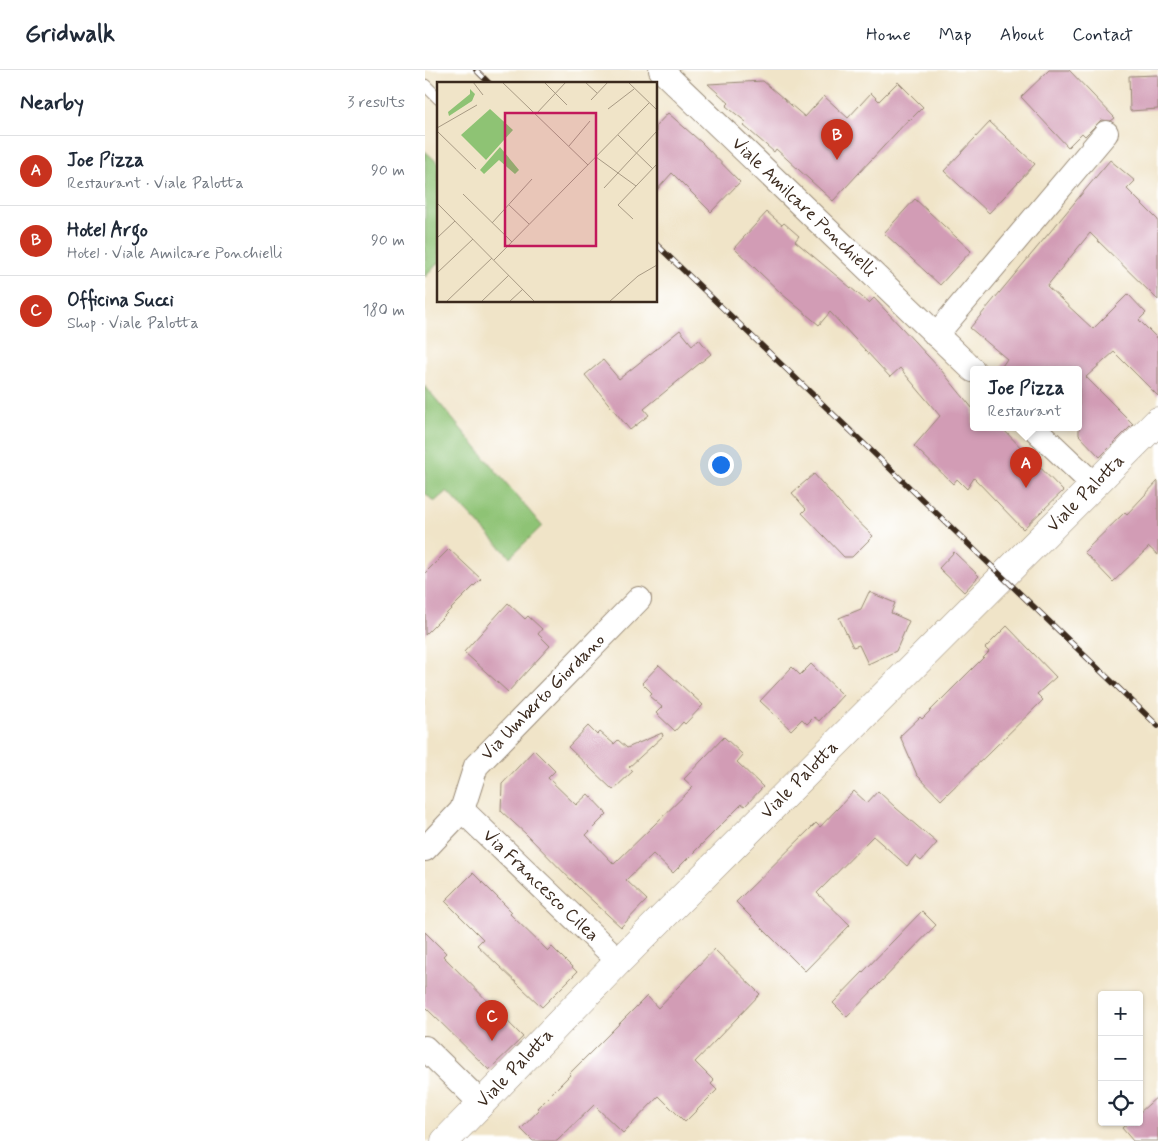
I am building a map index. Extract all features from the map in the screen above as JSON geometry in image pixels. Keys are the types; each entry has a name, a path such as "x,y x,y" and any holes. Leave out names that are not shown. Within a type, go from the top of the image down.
{"street":[{"name":"Viale Amilcare Ponchielli","path":"671,73 970,367"},
{"path":"936,335 1106,133"},
{"name":"Viale Palotta","path":"445,1141 619,961 1157,423"},
{"path":"1037,431 1094,485"},
{"name":"Via Umberto Giordano","path":"425,849 462,810 476,766 639,600"},
{"name":"Via Francesco Cilea","path":"462,810 619,961"},
{"path":"425,1048 481,1103"}],"lane":[{"path":"425,85 437,97"}],"green space":[{"path":"425,151 437,162 437,264 425,277"},
{"path":"425,386 542,526 510,557 447,491 434,502 425,493"}],"building":[{"path":"1049,70 1069,70 1115,118 1111,121 1101,120 1085,136 1082,133 1068,147 1021,97"},
{"path":"1158,75 1158,109 1130,111 1129,76"},
{"path":"763,81 805,117 824,96 848,118 871,93 879,101 898,82 923,107 909,119 833,201 776,149 774,152 743,125 746,122 726,106 729,103 708,84"},
{"path":"668,113 701,142 740,182 711,212 672,173 657,190 657,125"},
{"path":"990,122 1035,164 989,213 944,171"},
{"path":"1110,160 1135,181 1127,189 1158,220 1158,300 1090,233 1047,286 1093,329 1128,294 1146,313 1139,320 1158,339 1158,396 1114,352 1086,377 1133,424 1100,457 1079,435 1079,431 1082,431 1082,366 1002,366 1007,359 970,328"},
{"path":"915,199 971,251 940,285 884,233"},
{"path":"767,212 782,225 784,223 799,236 795,241 869,303 874,298 941,370 970,405 970,431 1005,431 1063,491 1023,529 974,478 967,489 957,479 953,484 914,446 940,416 900,368 890,377 830,312 819,325 782,294 734,248"},
{"path":"680,330 692,345 699,339 711,354 644,409 649,415 630,430 585,375 603,360 619,379"},
{"path":"814,474 846,510 873,536 852,557 844,557 802,513 806,509 792,493"},
{"path":"1158,481 1158,555 1149,547 1113,582 1084,552 1125,512 1127,514"},
{"path":"449,549 481,579 425,635 425,573"},
{"path":"954,552 979,576 964,592 939,568"},
{"path":"869,592 895,603 891,613 909,621 896,651 868,664 859,645 853,647 839,618 861,609"},
{"path":"508,603 525,619 528,616 542,629 538,634 550,646 508,692 464,652"},
{"path":"1007,626 1056,677 1037,694 1043,700 941,800 917,775 900,736 920,717 922,719 989,652 985,648"},
{"path":"811,664 843,695 819,721 814,717 807,724 802,719 791,730 760,701 792,667 800,675"},
{"path":"659,665 703,705 685,724 683,722 675,731 656,713 662,707 649,696 652,693 642,683"},
{"path":"588,726 597,735 600,732 614,744 618,740 627,748 662,733 663,736 629,767 633,771 613,790 568,747"},
{"path":"724,737 743,755 737,762 763,787 745,806 742,804 673,873 653,854 626,880 647,900 621,927 501,811 502,784 534,750 555,771 548,778 576,805 588,794 607,814 586,835 614,864 693,787 684,779"},
{"path":"854,791 867,803 878,791 937,843 921,861 915,856 907,866 873,836 817,893 850,925 805,971 736,902 816,823 820,827"},
{"path":"473,873 512,912 510,914 548,951 552,947 577,972 542,1007 477,945 483,939 445,901"},
{"path":"922,911 936,925 847,1017 833,1003"},
{"path":"425,932 446,953 443,956 523,1037 489,1070 425,1007"},
{"path":"714,949 760,994 695,1062 714,1081 711,1084 717,1090 685,1122 659,1096 623,1133 594,1105 557,1141 533,1141 521,1129 539,1110 537,1108 569,1074 647,996 658,1008"},
{"path":"1158,1096 1158,1141 1133,1141 1122,1128 1124,1126 1143,1126 1143,1109"}],"railway":[{"path":"476,70 488,82"},
{"path":"657,245 1158,726"}],"place":[{"name":"Hotel Argo","path":"837,160"},
{"name":"Joe Pizza","path":"1026,488"},
{"name":"Officina Succi","path":"492,1041"}]}
